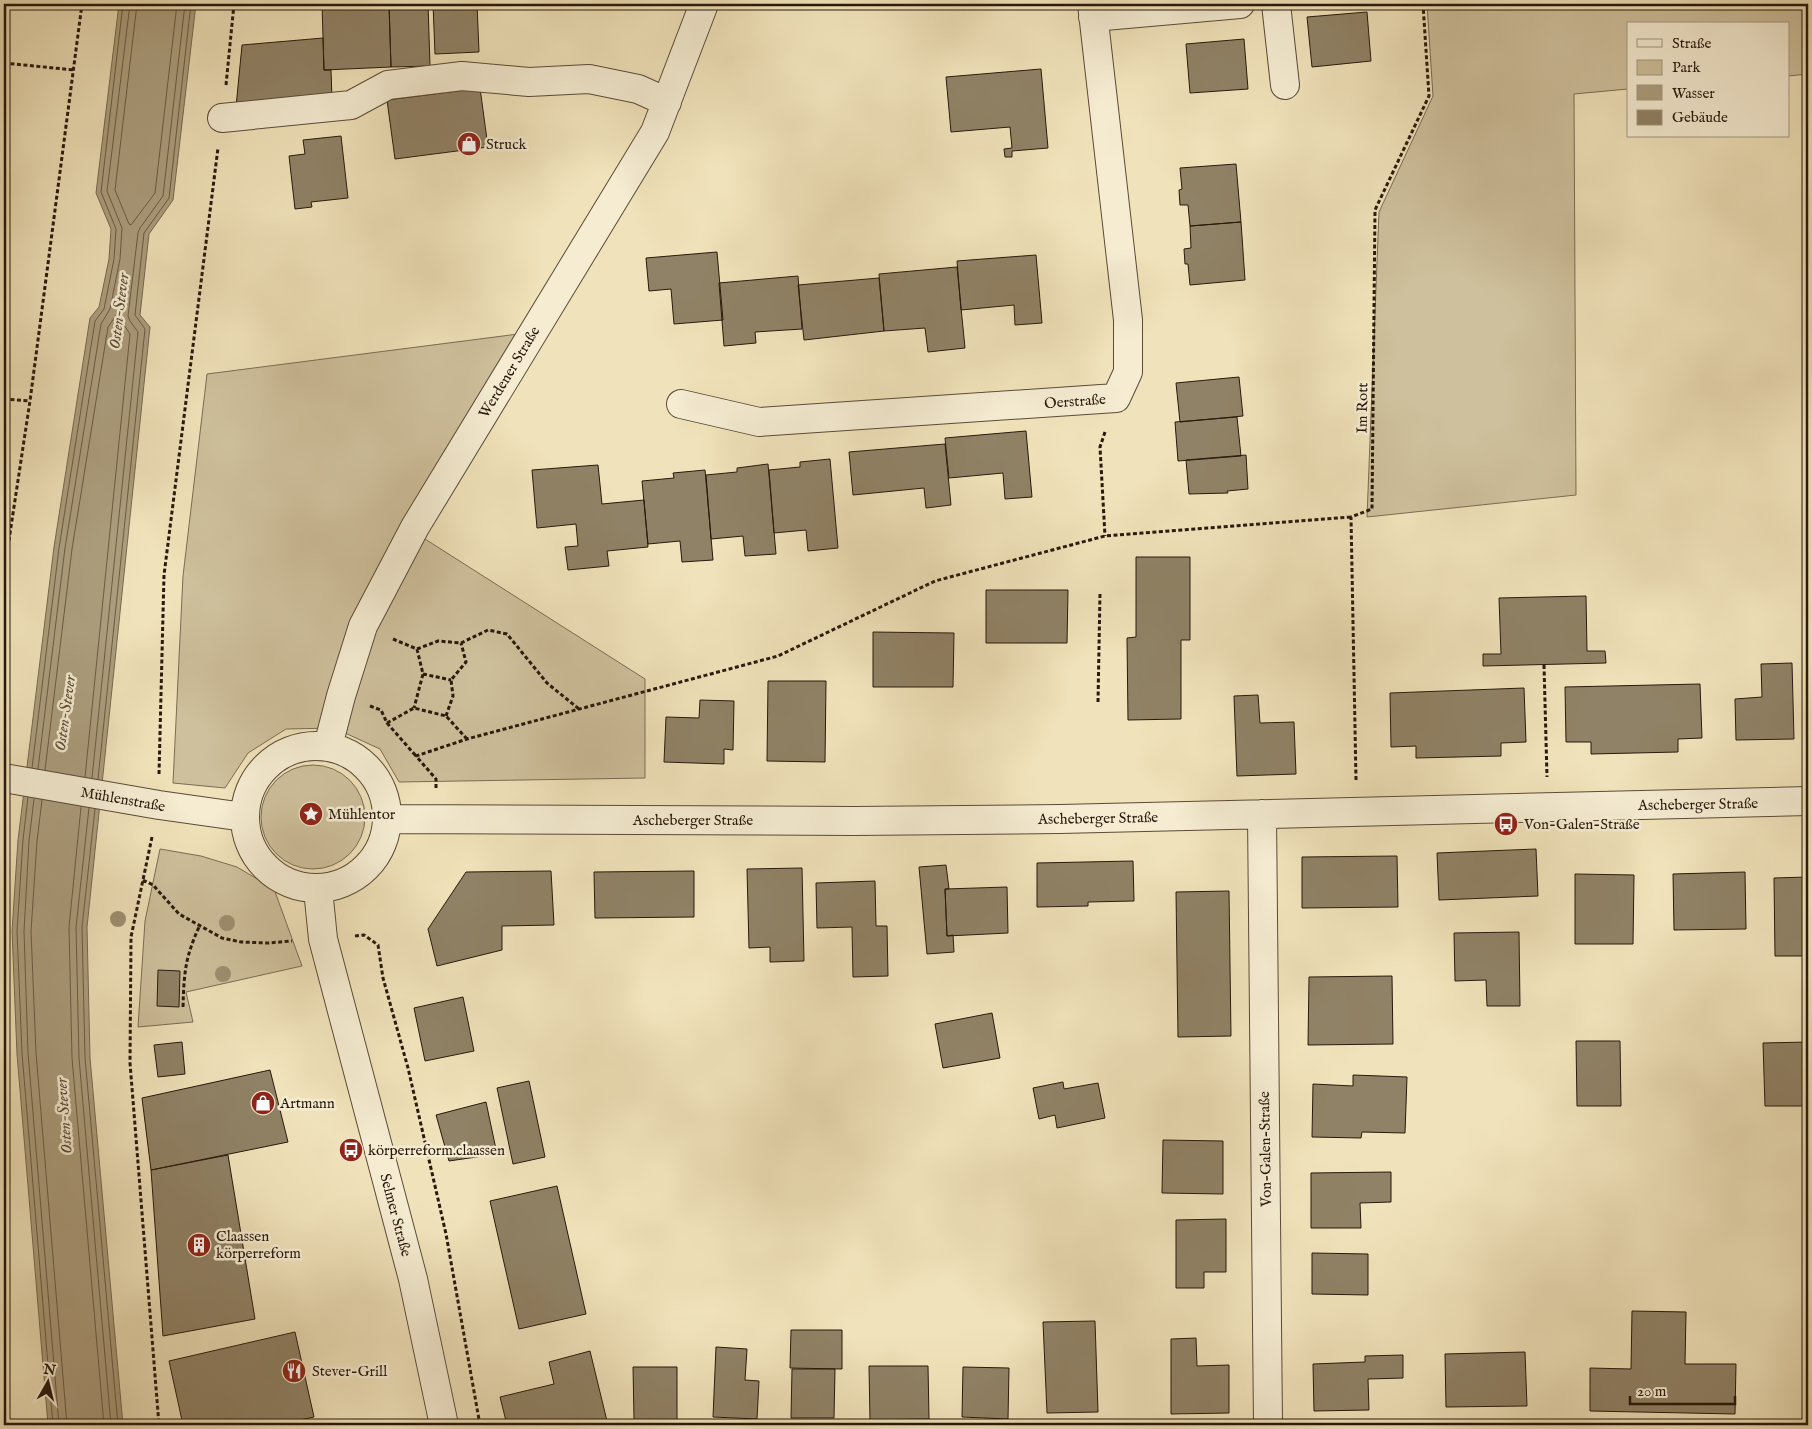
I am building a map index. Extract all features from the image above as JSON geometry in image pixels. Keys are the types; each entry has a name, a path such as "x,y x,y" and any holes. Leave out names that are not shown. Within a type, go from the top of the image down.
{"street":[{"name":"Werdener Straße","path":"328,746 341,696 363,626 415,527 655,132 704,4"},
{"name":"Oerstraße","path":"681,404 759,422 1116,398 1128,372 1128,320 1092,10 1240,4"},
{"path":"1276,4 1285,85"},
{"path":"222,118 351,105 388,85 462,76 529,82 589,79 638,88 667,102"},
{"path":"328,746 348,753 367,767 380,786 386,802 388,819 386,832 378,854 362,872 341,884 318,889 293,885 271,874 254,855 245,832 244,817 246,798 254,781 273,760 298,748 328,746"},
{"name":"Mühlenstraße","path":"4,778 147,804 244,817"},
{"name":"Ascheberger Straße","path":"388,819 854,821 1060,819 1808,801"},
{"name":"Von-Galen-Straße","path":"1262,814 1268,1425"},
{"name":"Selmer Straße","path":"318,889 323,939 413,1279 444,1425"}],"path":[{"path":"4,573 30,402 82,4"},
{"path":"159,1425 130,1063 131,936 143,880 164,575 222,118 234,4"},
{"name":"Im Rott","path":"1352,517 1372,509 1375,210 1429,96 1423,4"},
{"path":"4,63 74,70"},
{"path":"1105,536 1100,447 1116,398"},
{"path":"4,399 30,402"},
{"path":"416,756 467,739 778,656 935,581 1105,536 1352,517 1357,811"},
{"path":"1098,702 1100,593"},
{"path":"363,626 417,649 438,641 460,642 488,630 507,634 547,683 579,709"},
{"path":"446,716 453,696 451,680 466,662 460,642"},
{"path":"414,708 423,674 417,649"},
{"path":"1544,664 1548,807"},
{"path":"423,674 451,680"},
{"path":"341,696 381,710 387,723 436,779 437,820"},
{"path":"387,723 414,708 446,716 467,739"},
{"path":"143,880 153,885 178,914 222,938 242,942 268,943 364,936 378,945 383,978 408,1068 446,1234 480,1425"},
{"path":"183,1007 184,970 189,949 199,927"}],"green space":[{"path":"1427,4 1808,4 1808,74 1790,76 1790,22 1627,22 1627,89 1574,94 1576,495 1367,517 1379,212 1433,96"},
{"path":"534,332 414,532 645,679 645,778 399,782 380,749 334,728 286,729 248,753 225,788 173,783 183,576 207,374"},
{"path":"313,765 333,769 350,780 361,797 365,817 361,837 350,854 333,865 313,869 293,865 276,854 265,837 261,817 265,797 276,780 293,769"},
{"path":"160,849 201,856 237,867 274,889 302,966 186,992 193,1022 138,1027 145,921"}],"water":[{"name":"Osten-Stever","path":"119,4 196,4 173,200 149,234 140,315 150,327 87,927 90,1058 123,1425 48,1425 17,1054 12,931 18,840 54,547 90,318 99,307 109,259 111,229 96,193"}],"building":[{"path":"322,4 389,4 391,67 324,70"},
{"path":"389,4 428,4 430,66 391,67"},
{"path":"433,4 477,4 479,52 435,54"},
{"path":"1367,12 1371,61 1312,67 1307,17"},
{"path":"323,38 324,70 331,70 332,98 236,107 242,45"},
{"path":"1244,39 1248,89 1190,93 1186,44"},
{"path":"1041,69 1048,148 1012,151 1012,157 1005,157 1004,149 1012,148 1010,127 951,132 946,77"},
{"path":"480,88 488,147 395,159 387,100"},
{"path":"341,136 348,198 311,202 312,207 295,209 289,156 305,154 303,140"},
{"path":"1236,164 1241,222 1190,226 1188,205 1180,205 1179,190 1182,189 1180,168"},
{"path":"1241,222 1245,280 1190,285 1184,249 1191,248 1190,226"},
{"path":"717,252 723,320 674,324 671,289 649,291 646,258"},
{"path":"1036,255 1042,323 1015,325 1014,305 961,310 957,261"},
{"path":"957,267 965,348 928,352 925,328 884,331 879,274"},
{"path":"798,276 802,329 755,332 756,343 724,346 719,283"},
{"path":"879,278 884,331 804,340 798,285"},
{"path":"1239,377 1243,416 1180,422 1176,383"},
{"path":"1237,417 1241,456 1178,461 1175,422"},
{"path":"1026,431 1032,497 1005,499 1003,473 949,478 945,438"},
{"path":"945,444 951,505 926,508 924,488 853,495 849,452"},
{"path":"1246,455 1248,489 1227,491 1228,493 1189,494 1186,460"},
{"path":"830,459 838,548 808,551 806,530 774,533 769,470 800,467 800,462"},
{"path":"768,464 776,554 745,556 743,536 711,539 706,475 737,472 737,468"},
{"path":"598,465 602,504 644,500 648,547 607,551 609,566 568,570 565,547 578,546 576,524 537,528 532,470"},
{"path":"705,470 713,560 682,562 680,541 648,544 642,481 674,478 673,473"},
{"path":"1136,557 1190,557 1190,640 1181,640 1181,719 1128,720 1127,638 1136,637"},
{"path":"986,590 1068,590 1067,643 986,643"},
{"path":"1586,596 1587,651 1605,651 1606,663 1483,666 1483,654 1501,654 1499,598"},
{"path":"873,632 954,633 953,687 873,687"},
{"path":"1792,663 1794,739 1736,740 1735,699 1762,697 1761,664"},
{"path":"768,681 826,681 825,762 767,761"},
{"path":"1700,684 1702,738 1678,739 1678,752 1591,754 1591,742 1566,742 1565,687"},
{"path":"1524,688 1526,742 1501,743 1501,756 1416,758 1416,746 1391,747 1390,693"},
{"path":"1258,695 1260,723 1294,722 1296,774 1237,776 1234,696"},
{"path":"700,700 734,701 733,750 724,749 724,764 664,762 666,717 699,718"},
{"path":"1536,849 1538,896 1439,900 1437,853"},
{"path":"1397,856 1398,907 1302,908 1302,857"},
{"path":"1133,861 1134,901 1088,902 1088,906 1037,907 1037,863"},
{"path":"946,865 949,889 945,889 947,936 953,935 954,952 927,954 919,867"},
{"path":"802,868 804,961 770,962 770,947 749,948 747,869"},
{"path":"551,871 554,925 502,926 502,950 437,966 428,929 466,872"},
{"path":"694,871 694,917 595,918 594,872"},
{"path":"1745,872 1746,929 1674,930 1673,874"},
{"path":"1575,874 1634,875 1633,944 1575,944"},
{"path":"1808,877 1808,956 1775,956 1774,878"},
{"path":"875,881 876,926 887,926 888,976 853,977 852,927 817,928 816,883"},
{"path":"1007,887 1008,933 947,936 945,889"},
{"path":"1229,891 1231,1036 1178,1037 1176,892"},
{"path":"1519,932 1520,1006 1487,1006 1486,980 1455,981 1454,933"},
{"path":"158,970 180,971 179,1007 157,1006"},
{"path":"1392,976 1393,1044 1308,1045 1309,977"},
{"path":"463,997 474,1051 425,1061 414,1008"},
{"path":"992,1013 1000,1058 943,1068 935,1024"},
{"path":"1576,1041 1620,1041 1621,1106 1577,1106"},
{"path":"182,1042 185,1074 158,1077 154,1045"},
{"path":"1808,1042 1808,1106 1765,1106 1763,1043"},
{"path":"270,1070 288,1142 151,1170 142,1098"},
{"path":"1353,1075 1407,1077 1405,1133 1362,1132 1361,1138 1312,1137 1313,1084 1353,1086"},
{"path":"529,1081 545,1157 513,1164 497,1088"},
{"path":"1063,1082 1064,1089 1098,1083 1105,1118 1057,1128 1055,1115 1039,1119 1033,1088"},
{"path":"486,1102 497,1154 449,1161 436,1115"},
{"path":"1163,1140 1223,1141 1223,1194 1162,1193"},
{"name":"Claassen körperreform","path":"228,1155 255,1319 163,1336 151,1170"},
{"path":"1391,1172 1391,1202 1360,1203 1361,1228 1311,1228 1311,1173"},
{"path":"557,1186 586,1314 519,1329 490,1201"},
{"path":"1226,1219 1226,1272 1204,1272 1204,1288 1176,1288 1176,1220"},
{"path":"1312,1253 1368,1254 1368,1295 1312,1294"},
{"path":"1632,1311 1686,1312 1685,1364 1736,1364 1735,1414 1590,1411 1590,1368 1631,1369"},
{"path":"1095,1321 1098,1412 1047,1413 1043,1322"},
{"path":"791,1330 842,1330 842,1369 790,1368"},
{"path":"295,1332 314,1417 277,1425 183,1425 169,1361"},
{"path":"1196,1338 1197,1366 1229,1365 1229,1413 1171,1414 1171,1339"},
{"path":"716,1347 747,1349 745,1380 759,1381 757,1419 713,1417"},
{"path":"590,1351 607,1421 589,1425 507,1425 500,1397 554,1384 549,1362"},
{"path":"1525,1352 1527,1406 1446,1407 1445,1354"},
{"path":"1403,1355 1403,1378 1368,1379 1369,1410 1314,1411 1313,1364 1365,1362 1365,1356"},
{"path":"869,1366 928,1366 929,1419 870,1420"},
{"path":"633,1367 677,1367 677,1421 634,1420"},
{"path":"963,1367 1009,1368 1008,1419 962,1417"},
{"path":"792,1369 835,1369 834,1418 791,1418"}],"place":[{"name":"Struck","path":"469,144"},
{"name":"Mühlentor","path":"311,814"},
{"name":"Von-Galen-Straße","path":"1506,824"},
{"name":"Artmann","path":"263,1103"},
{"name":"körperreform.claassen","path":"351,1150"},
{"name":"Claassen körperreform","path":"199,1245"},
{"name":"Stever-Grill","path":"294,1371"}]}
